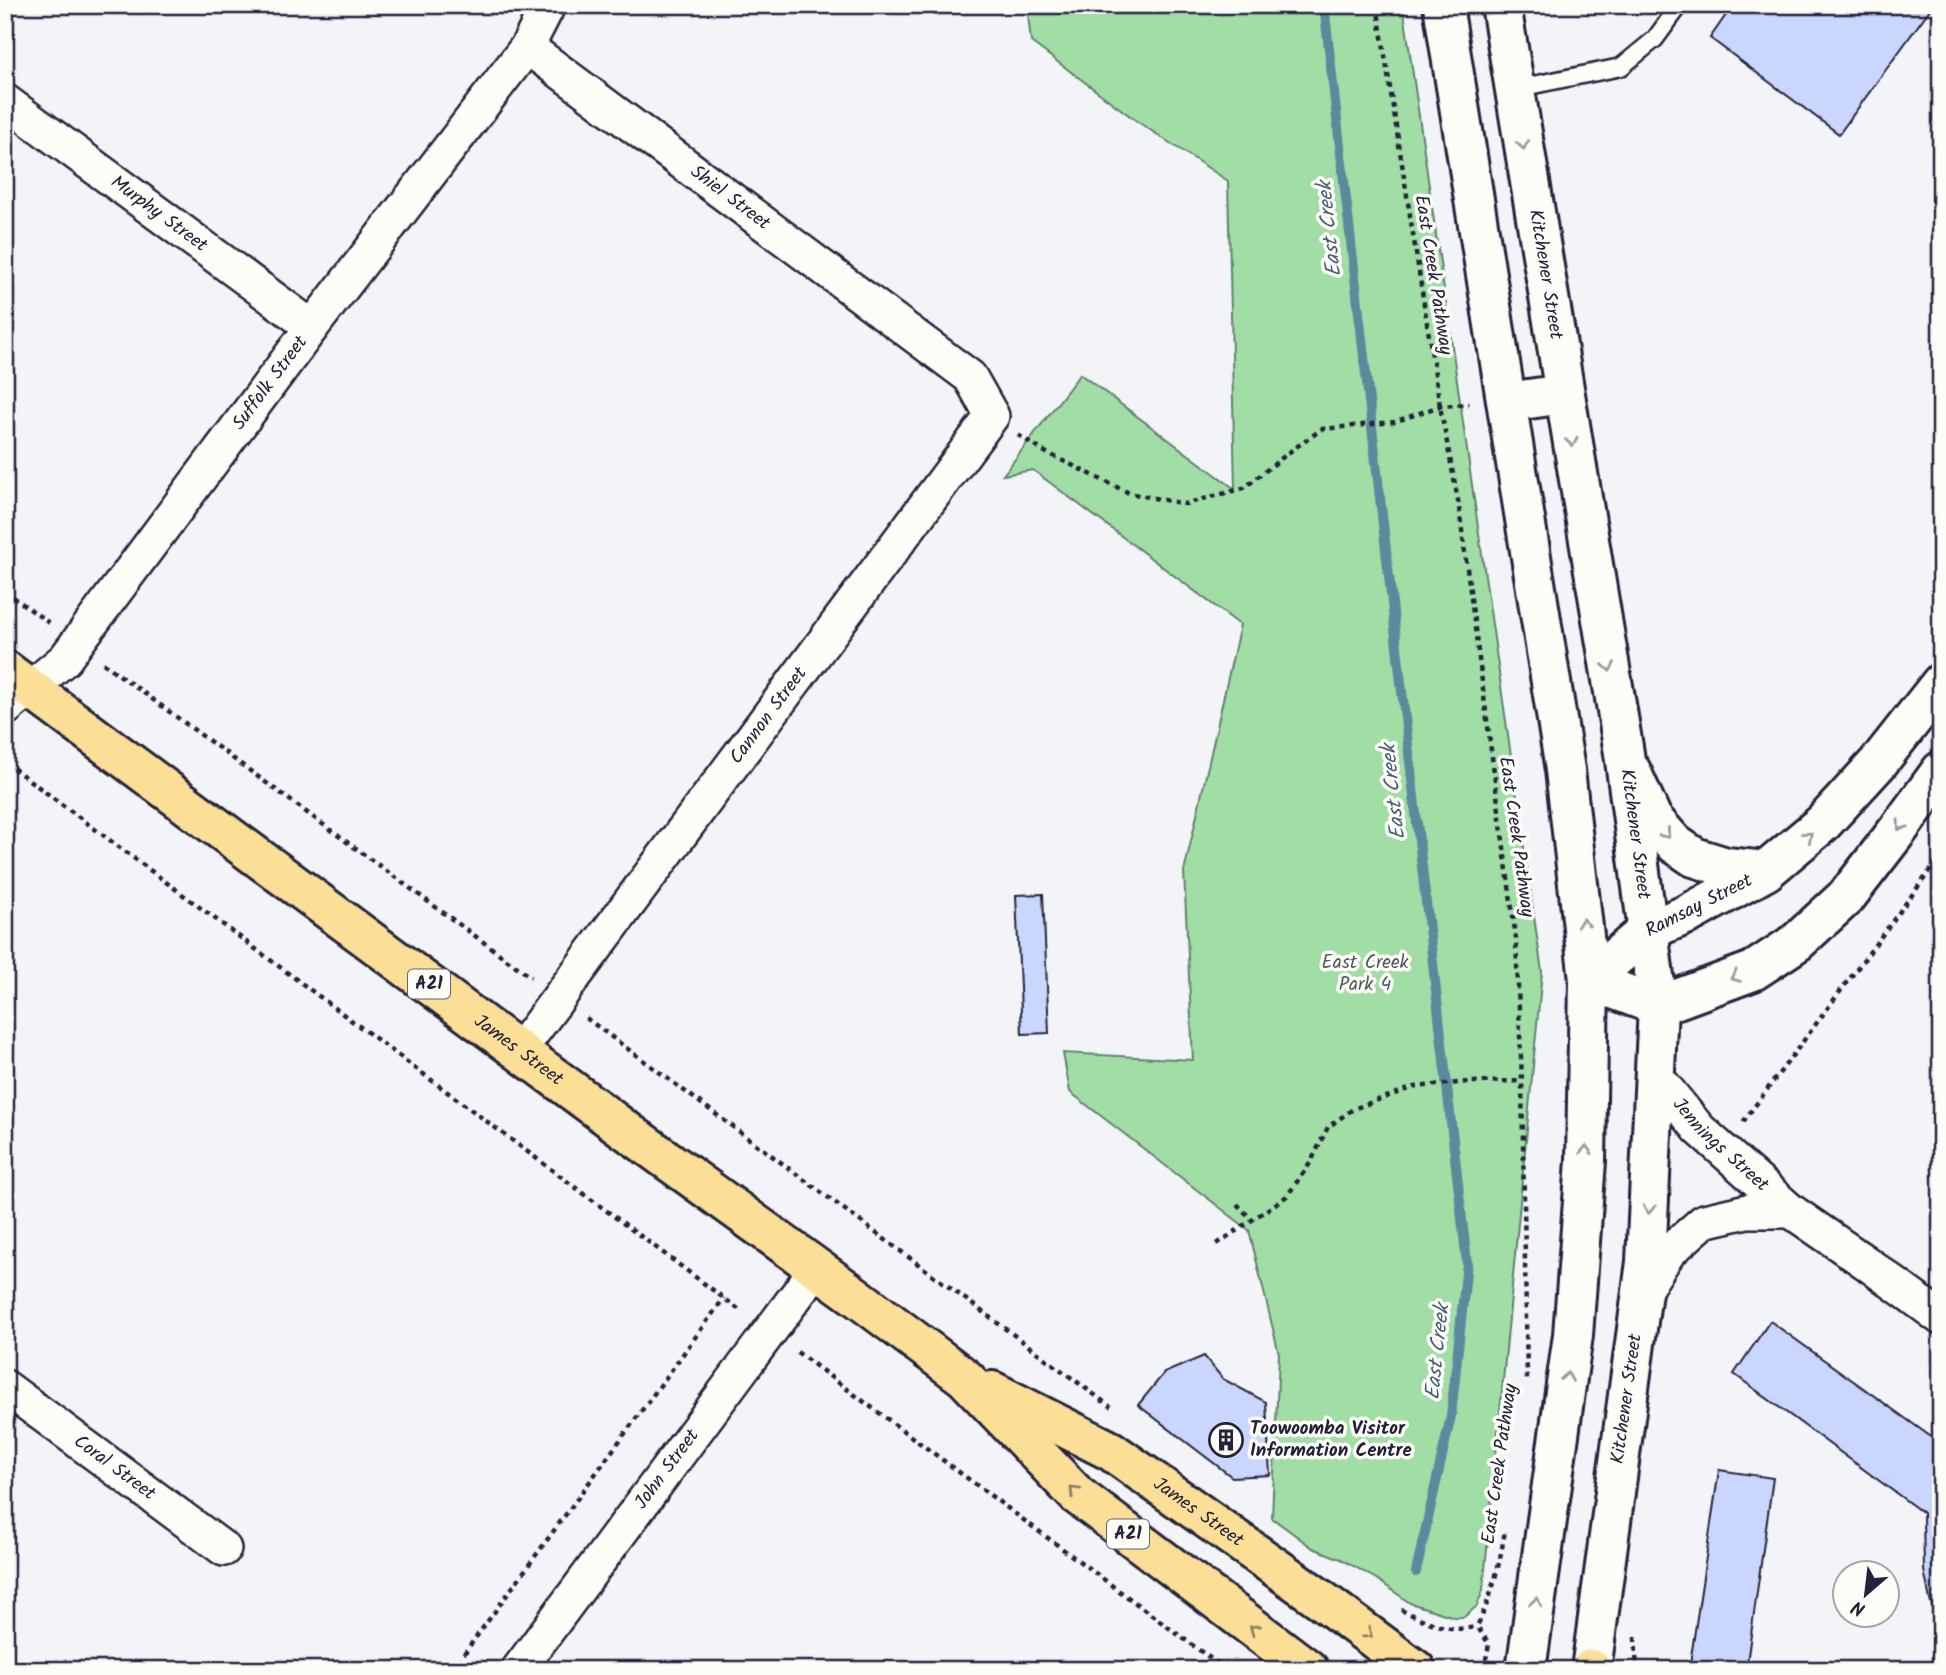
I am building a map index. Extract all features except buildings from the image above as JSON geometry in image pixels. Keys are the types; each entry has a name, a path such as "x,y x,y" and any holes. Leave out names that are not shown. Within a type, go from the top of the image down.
{"highway":[{"name":"James Street","path":"14,689 519,1051 965,1378 1077,1495 1309,1670"},
{"name":"James Street","path":"965,1378 1111,1451 1416,1670"}],"main road":[{"path":"1443,5 1565,769 1589,980 1586,1161 1573,1335 1526,1670"},
{"name":"Kitchener Street","path":"1501,5 1624,752 1658,1006 1646,1262 1591,1669"},
{"path":"1507,402 1564,394"},
{"name":"Ramsay Street","path":"1589,980 1647,930 1688,914 1766,871 1823,824 1878,763 1941,683"},
{"path":"1624,752 1652,818 1675,844 1694,857 1726,867 1766,871"},
{"path":"1589,980 1658,1006 1753,971 1797,942 1847,896 1941,771"}],"street":[{"path":"527,47 545,5"},
{"name":"Suffolk Street","path":"14,689 65,659 312,327 527,47"},
{"name":"Shiel Street","path":"527,47 970,377 992,416"},
{"name":"Murphy Street","path":"5,101 312,327"},
{"name":"Cannon Street","path":"519,1051 992,416"},
{"name":"Jennings Street","path":"1655,1075 1699,1129 1791,1211 1941,1318"},
{"name":"Jennings Street","path":"1641,1295 1669,1252 1704,1222 1746,1211 1791,1211"},
{"name":"John Street","path":"517,1670 817,1268"},
{"name":"Coral Street","path":"5,1387 224,1549"}],"lane":[{"path":"1514,89 1621,67 1655,39 1680,5"}],"path":[{"name":"East Creek Pathway","path":"1377,5 1440,406 1458,500 1516,939 1522,1081 1527,1389"},
{"path":"992,416 1045,452 1129,493 1185,504 1244,488 1322,429 1394,422 1440,406"},
{"path":"5,591 50,624"},
{"path":"101,661 534,979"},
{"path":"5,762 741,1311"},
{"path":"1723,1150 1941,856"},
{"path":"580,1013 854,1217"},
{"path":"1217,1244 1287,1196 1311,1162 1328,1127 1353,1109 1414,1087 1522,1081"},
{"path":"1237,1205 1252,1220"},
{"path":"452,1670 724,1298"},
{"path":"796,1352 1226,1670"},
{"name":"East Creek Pathway","path":"1484,1670 1489,1644 1477,1626 1486,1608 1502,1550 1506,1523"},
{"path":"1635,1632 1637,1670"}],"green space":[{"name":"East Creek Park 4","path":"1027,5 1403,5 1542,972 1483,1590 1477,1606 1464,1617 1454,1617 1410,1603 1378,1580 1341,1559 1313,1548 1272,1518 1279,1354 1249,1230 1070,1092 1063,1053 1193,1060 1184,872 1240,625 1033,470 1003,475 1080,374 1235,489 1228,181 1138,122 1031,42"}],"waterway":[{"name":"East Creek","path":"1324,5 1467,1263 1451,1416 1416,1572"}],"place":[{"name":"Toowoomba Visitor Information Centre","path":"1226,1440"}]}
